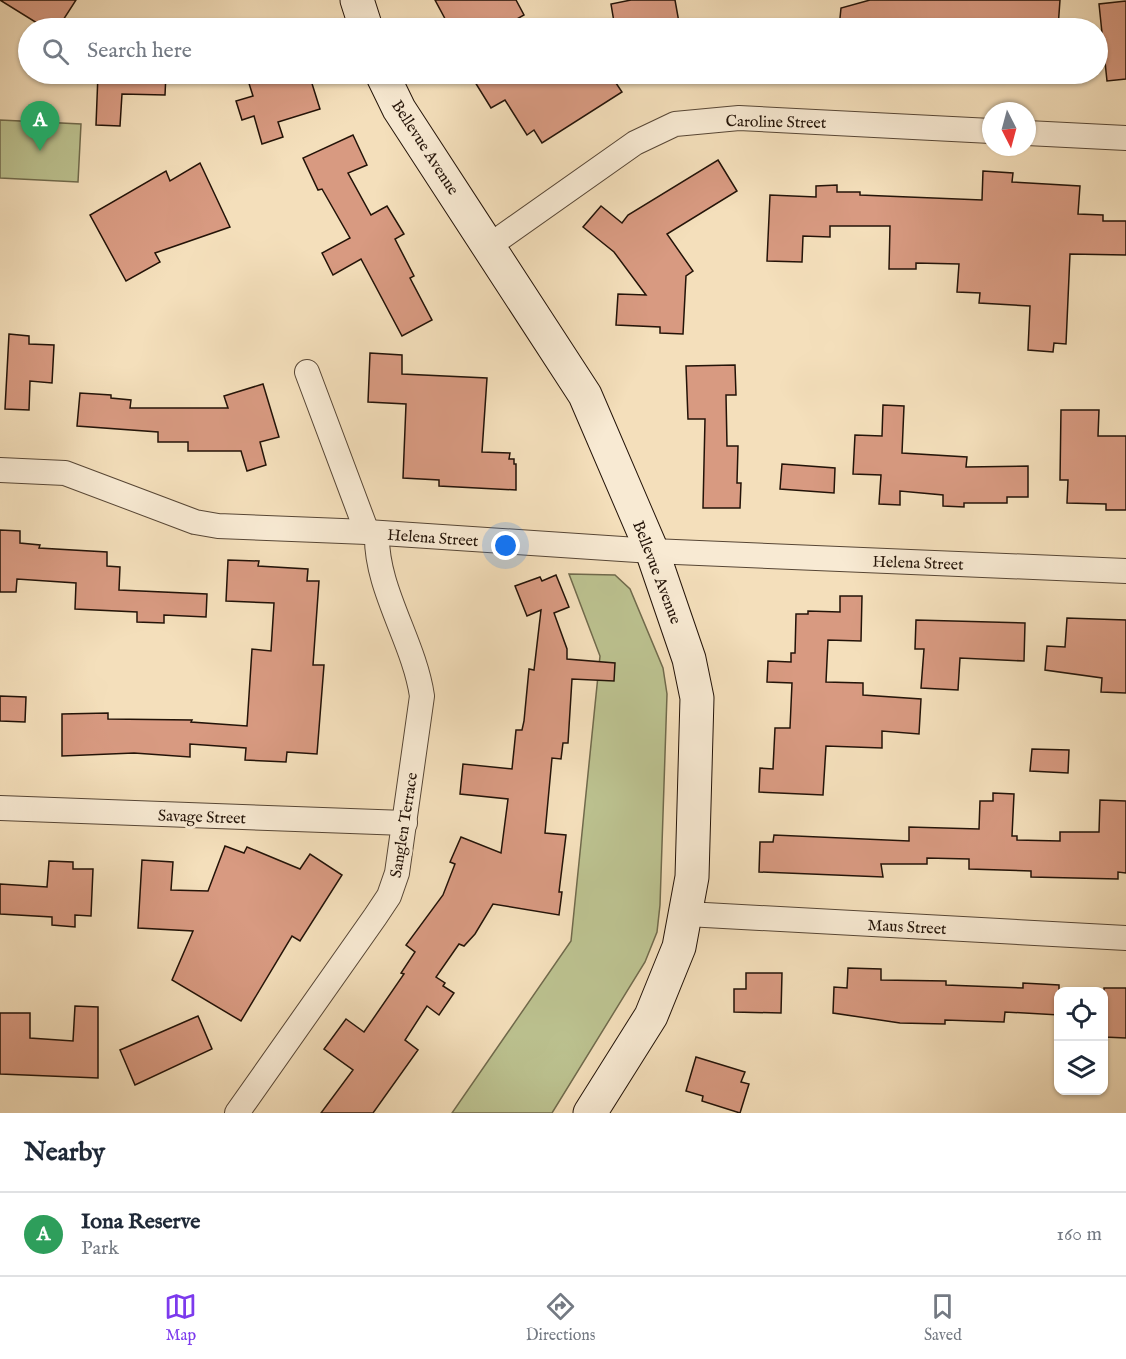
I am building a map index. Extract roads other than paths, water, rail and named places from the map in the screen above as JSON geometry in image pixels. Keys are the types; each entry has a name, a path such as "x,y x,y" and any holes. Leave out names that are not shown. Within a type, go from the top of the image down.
{"street":[{"path":"357,0 363,18"},
{"name":"Bellevue Avenue","path":"387,84 399,109 489,246 562,364 585,395 652,551 689,659 697,698 692,877 680,947 651,1016 590,1113"},
{"name":"Caroline Street","path":"489,246 635,143 675,124 739,118 982,131"},
{"path":"1036,133 1126,138"},
{"name":"Sanglen Terrace","path":"237,1113 389,896 397,873 422,696 411,650 378,563 372,533 306,372"},
{"name":"Helena Street","path":"0,470 59,472 72,475 210,525 652,551 1126,572"},
{"name":"Savage Street","path":"0,808 405,823"},
{"name":"Maus Street","path":"687,914 1126,938"}],"place":[{"name":"Iona Reserve","path":"40,151"}]}
